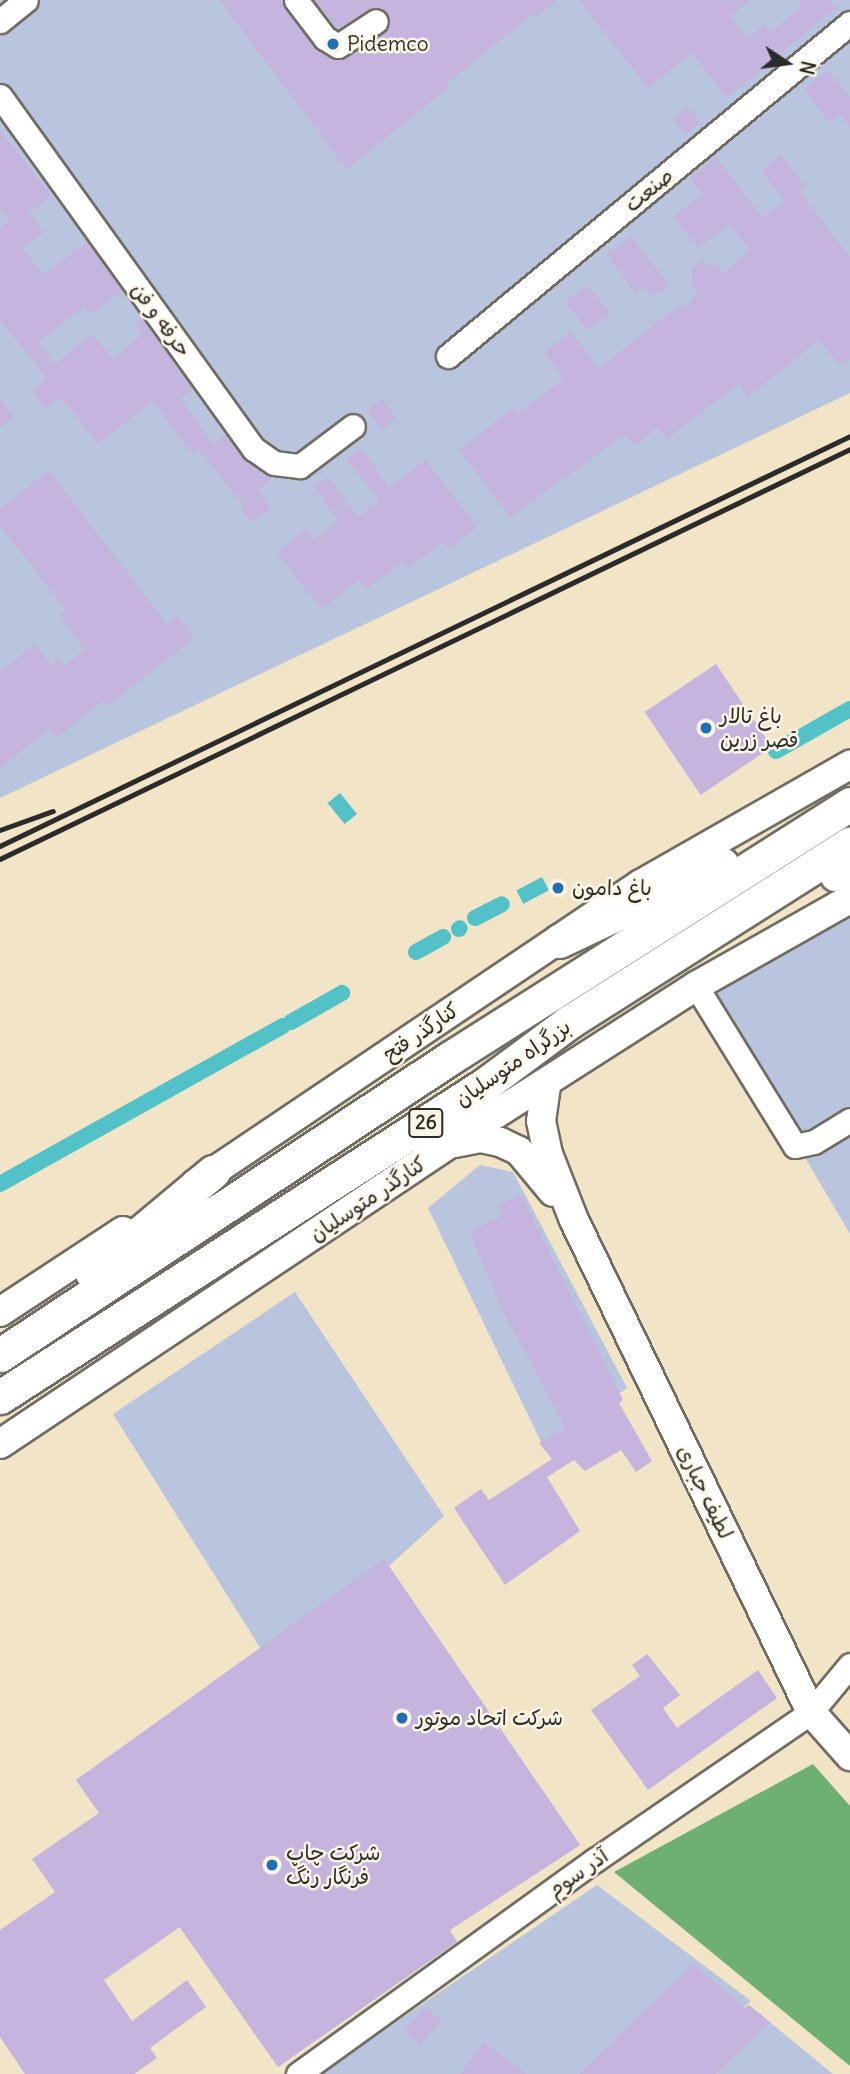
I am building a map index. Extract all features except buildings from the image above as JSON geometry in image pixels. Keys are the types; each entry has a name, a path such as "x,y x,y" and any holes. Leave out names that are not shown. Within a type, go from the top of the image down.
{"highway":[{"path":"559,941 840,810"},
{"name":"بزرگراه متوسلیان","path":"0,1355 392,1096 840,810"},
{"name":"بزرگراه متوسلیان","path":"0,1397 487,1083 569,1022 850,844"},
{"path":"487,1083 534,1063 845,882"},
{"path":"0,1337 89,1275 213,1172"}],"main road":[{"name":"کنارگذر فتح","path":"0,1312 641,884 843,768"},
{"name":"کنارگذر متوسلیان","path":"0,1444 449,1144 546,1086 845,882"},
{"path":"546,1086 541,1121 548,1154 574,1220"},
{"path":"449,1144 481,1138 519,1151 574,1220"},
{"name":"لطیف جباری","path":"574,1220 811,1712 850,1756"}],"street":[{"path":"0,22 26,0"},
{"path":"296,0 325,38 338,46 376,21"},
{"name":"صنعت","path":"448,356 850,23"},
{"name":"حرفه و فن","path":"0,96 254,449 274,463 300,467 352,426"},
{"path":"696,986 795,1146 814,1142 850,1120"},
{"name":"آذر سوم","path":"298,2074 595,1860 811,1712 850,1665"}],"shaded area":[{"path":"0,0 850,0 850,393 0,798"},
{"path":"850,914 850,1234 710,996"},
{"path":"480,1165 513,1172 627,1388 545,1450 428,1208"},
{"path":"295,1292 444,1516 389,1566 580,1845 448,1931 278,2067 76,1780 261,1649 113,1414"},
{"path":"597,1885 751,2001 740,2012 749,2005 833,2074 319,2074"}],"green space":[{"path":"813,1764 850,1806 850,2066 614,1872"}],"water":[{"path":"340,793 357,814 345,824 328,803"},
{"path":"542,877 549,890 523,904 516,891"}],"waterway":[{"path":"776,751 850,709"},
{"path":"475,918 502,904"},
{"path":"416,952 443,937"},
{"path":"291,1022 342,993"},
{"path":"0,1184 283,1026"}],"railway":[{"path":"0,846 850,436"},
{"path":"0,859 850,449"},
{"path":"0,830 53,811"}],"place":[{"name":"Pidemco","path":"333,44"},
{"name":"باغ تالار قصر زرین","path":"706,728"},
{"name":"باغ دامون","path":"558,888"},
{"name":"شرکت اتحاد موتور","path":"402,1718"},
{"name":"شرکت چاپ فرنگار رنگ","path":"272,1865"}]}
